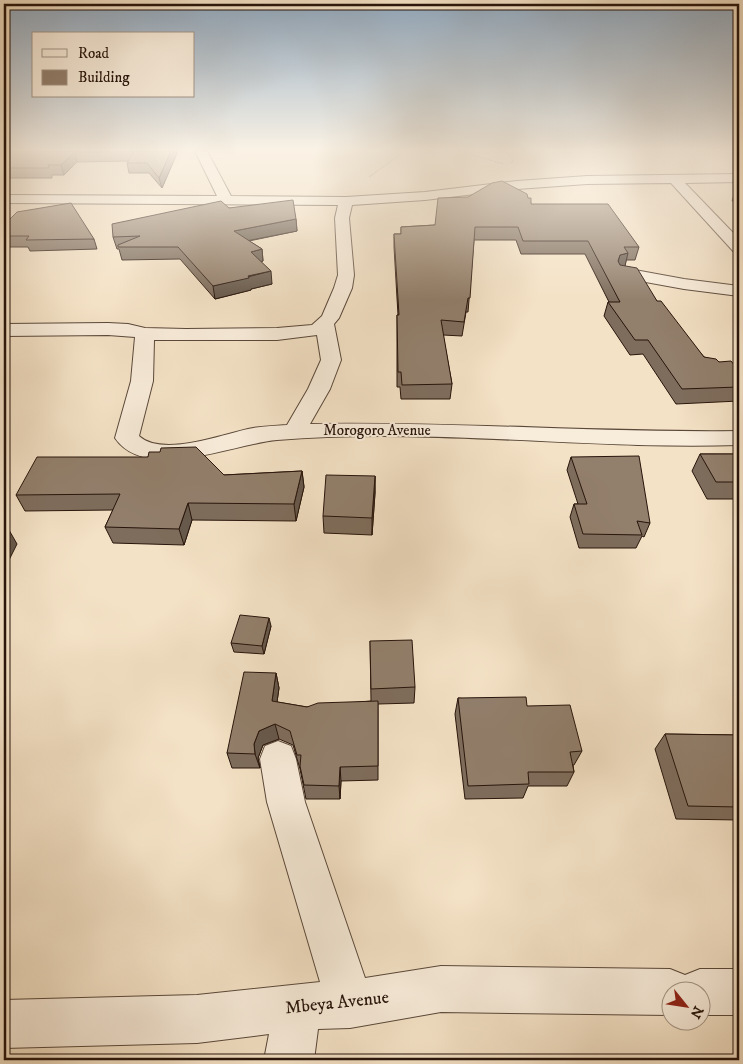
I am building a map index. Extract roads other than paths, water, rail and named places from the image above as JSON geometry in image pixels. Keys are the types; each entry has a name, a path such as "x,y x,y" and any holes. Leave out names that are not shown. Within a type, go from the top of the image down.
{"street":[{"path":"306,201 354,201"},
{"path":"294,432 319,389 331,360 325,325 343,288 346,275 342,218 349,201"},
{"path":"695,201 739,248"},
{"path":"624,273 684,284 739,291"},
{"path":"4,350 10,341 4,331 108,329 128,330 145,334 277,334 311,331 325,325"},
{"name":"Morogoro Avenue","path":"145,334 142,381 127,433 131,443 151,452 163,453 248,436 294,432 399,429 595,438 739,438"},
{"path":"278,759 286,802 350,1004"},
{"name":"Mbeya Avenue","path":"4,1024 197,1019 297,1007 350,1004 441,988 660,992"},
{"path":"710,992 739,992"},
{"path":"289,1060 297,1007"}]}
